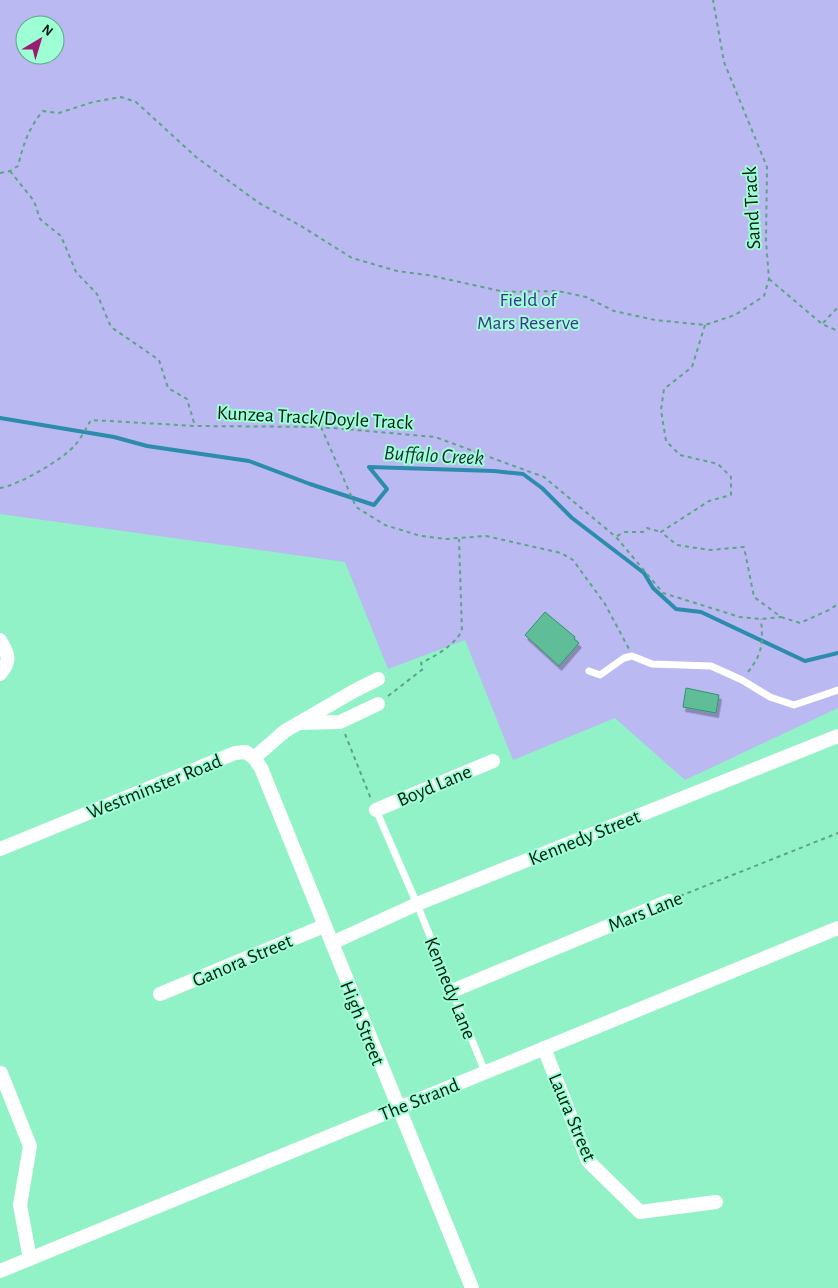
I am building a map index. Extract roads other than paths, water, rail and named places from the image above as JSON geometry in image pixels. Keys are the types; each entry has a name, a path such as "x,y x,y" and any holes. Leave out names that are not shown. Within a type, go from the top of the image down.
{"street":[{"path":"0,640 8,654 8,663 0,674"},
{"path":"254,758 285,731 378,679"},
{"path":"298,723 340,722 378,704"},
{"name":"Kennedy Street","path":"332,943 417,904 838,736"},
{"name":"Westminster Road","path":"0,848 235,753 246,752 254,758"},
{"name":"High Street","path":"254,758 261,768 470,1287"},
{"name":"Boyd Lane","path":"376,810 493,761"},
{"name":"Mars Lane","path":"452,991 669,901"},
{"name":"Ganora Street","path":"160,994 324,926"},
{"name":"The Strand","path":"0,1271 838,928"},
{"name":"Laura Street","path":"544,1048 588,1161 640,1212 716,1202"},
{"path":"2,1073 30,1146 20,1205 30,1259"}],"lane":[{"path":"589,671 600,674 624,658 632,656 652,664 711,666 742,680 770,697 794,705 838,690"},
{"name":"Boyd Lane","path":"376,810 417,904"},
{"name":"Kennedy Lane","path":"417,904 484,1072"}],"waterway":[{"name":"Buffalo Creek","path":"0,418 114,437 147,446 249,461 374,505 387,489 369,467 494,471 523,474 542,488 572,518 644,573 653,588 676,609 701,612 805,661 838,653"}],"park label":[{"name":"Field of Mars Reserve","path":"528,310"}]}
